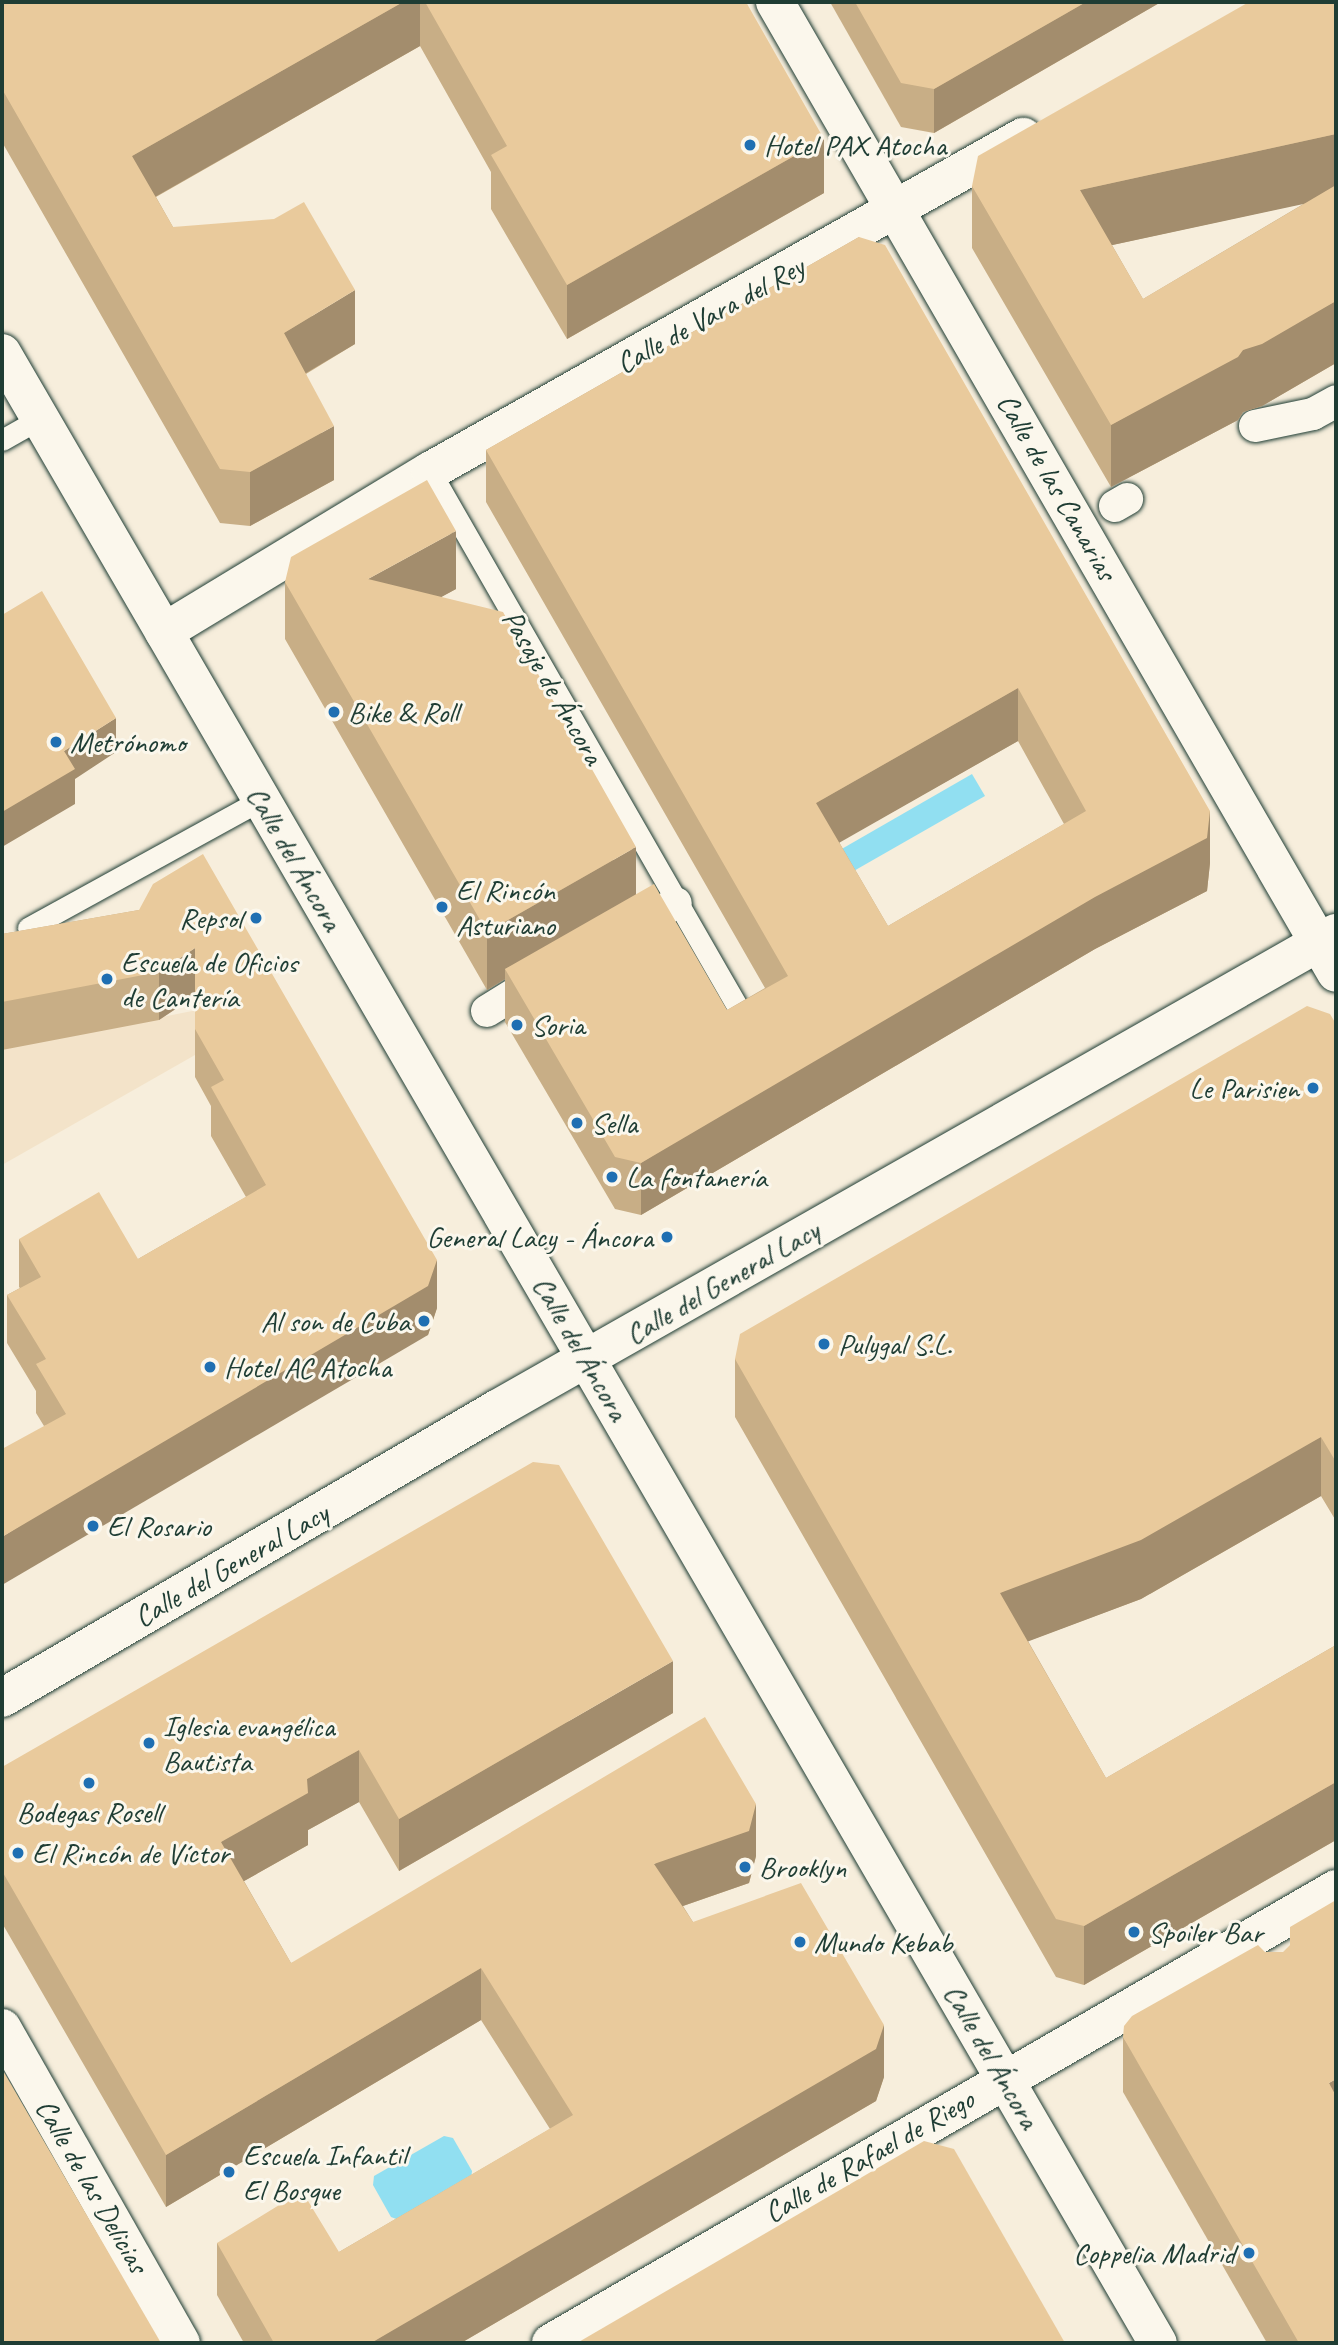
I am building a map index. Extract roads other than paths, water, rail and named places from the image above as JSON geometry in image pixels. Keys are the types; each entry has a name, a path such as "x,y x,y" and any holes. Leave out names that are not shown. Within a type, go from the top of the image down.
{"street":[{"name":"Calle de las Canarias","path":"775,2 1331,950"},
{"name":"Calle de Vara del Rey","path":"164,632 430,471 1054,119"},
{"name":"Calle del Áncora","path":"2,354 1158,2343"},
{"path":"1255,426 1314,414 1336,401"},
{"path":"604,942 676,903"},
{"name":"Calle del General Lacy","path":"2,1698 587,1360 1331,950"},
{"path":"487,1011 563,964"},
{"name":"Calle de Rafael de Riego","path":"551,2343 1004,2077 1254,1956 1336,1889"},
{"name":"Calle de las Delicias","path":"2,2028 181,2343"}],"lane":[{"path":"2,440 40,419"},
{"name":"Pasaje de Áncora","path":"430,471 741,1013"},
{"path":"28,928 261,800"}],"water":[{"path":"972,774 985,796 838,880 826,858"},
{"path":"444,2136 453,2138 472,2171 471,2179 399,2220 391,2217 373,2185 374,2176"}],"place":[{"name":"Hotel PAX Atocha","path":"750,145"},
{"name":"Bike & Roll","path":"334,712"},
{"name":"Metrónomo","path":"56,742"},
{"name":"El Rincón Asturiano","path":"442,907"},
{"name":"Repsol","path":"256,918"},
{"name":"Escuela de Oficios de Cantería","path":"107,979"},
{"name":"Soria","path":"517,1025"},
{"name":"Le Parisien","path":"1313,1088"},
{"name":"Sella","path":"577,1123"},
{"name":"La fontanería","path":"612,1177"},
{"name":"General Lacy - Áncora","path":"667,1237"},
{"name":"Al son de Cuba","path":"424,1321"},
{"name":"Pulygal S.L.","path":"824,1344"},
{"name":"Hotel AC Atocha","path":"210,1367"},
{"name":"El Rosario","path":"93,1526"},
{"name":"Iglesia evangélica Bautista","path":"149,1743"},
{"name":"Bodegas Rosell","path":"89,1783"},
{"name":"El Rincón de Víctor","path":"18,1853"},
{"name":"Brooklyn","path":"745,1867"},
{"name":"Spoiler Bar","path":"1134,1932"},
{"name":"Mundo Kebab","path":"800,1942"},
{"name":"Escuela Infantil El Bosque","path":"229,2172"},
{"name":"Coppelia Madrid","path":"1249,2253"}]}
